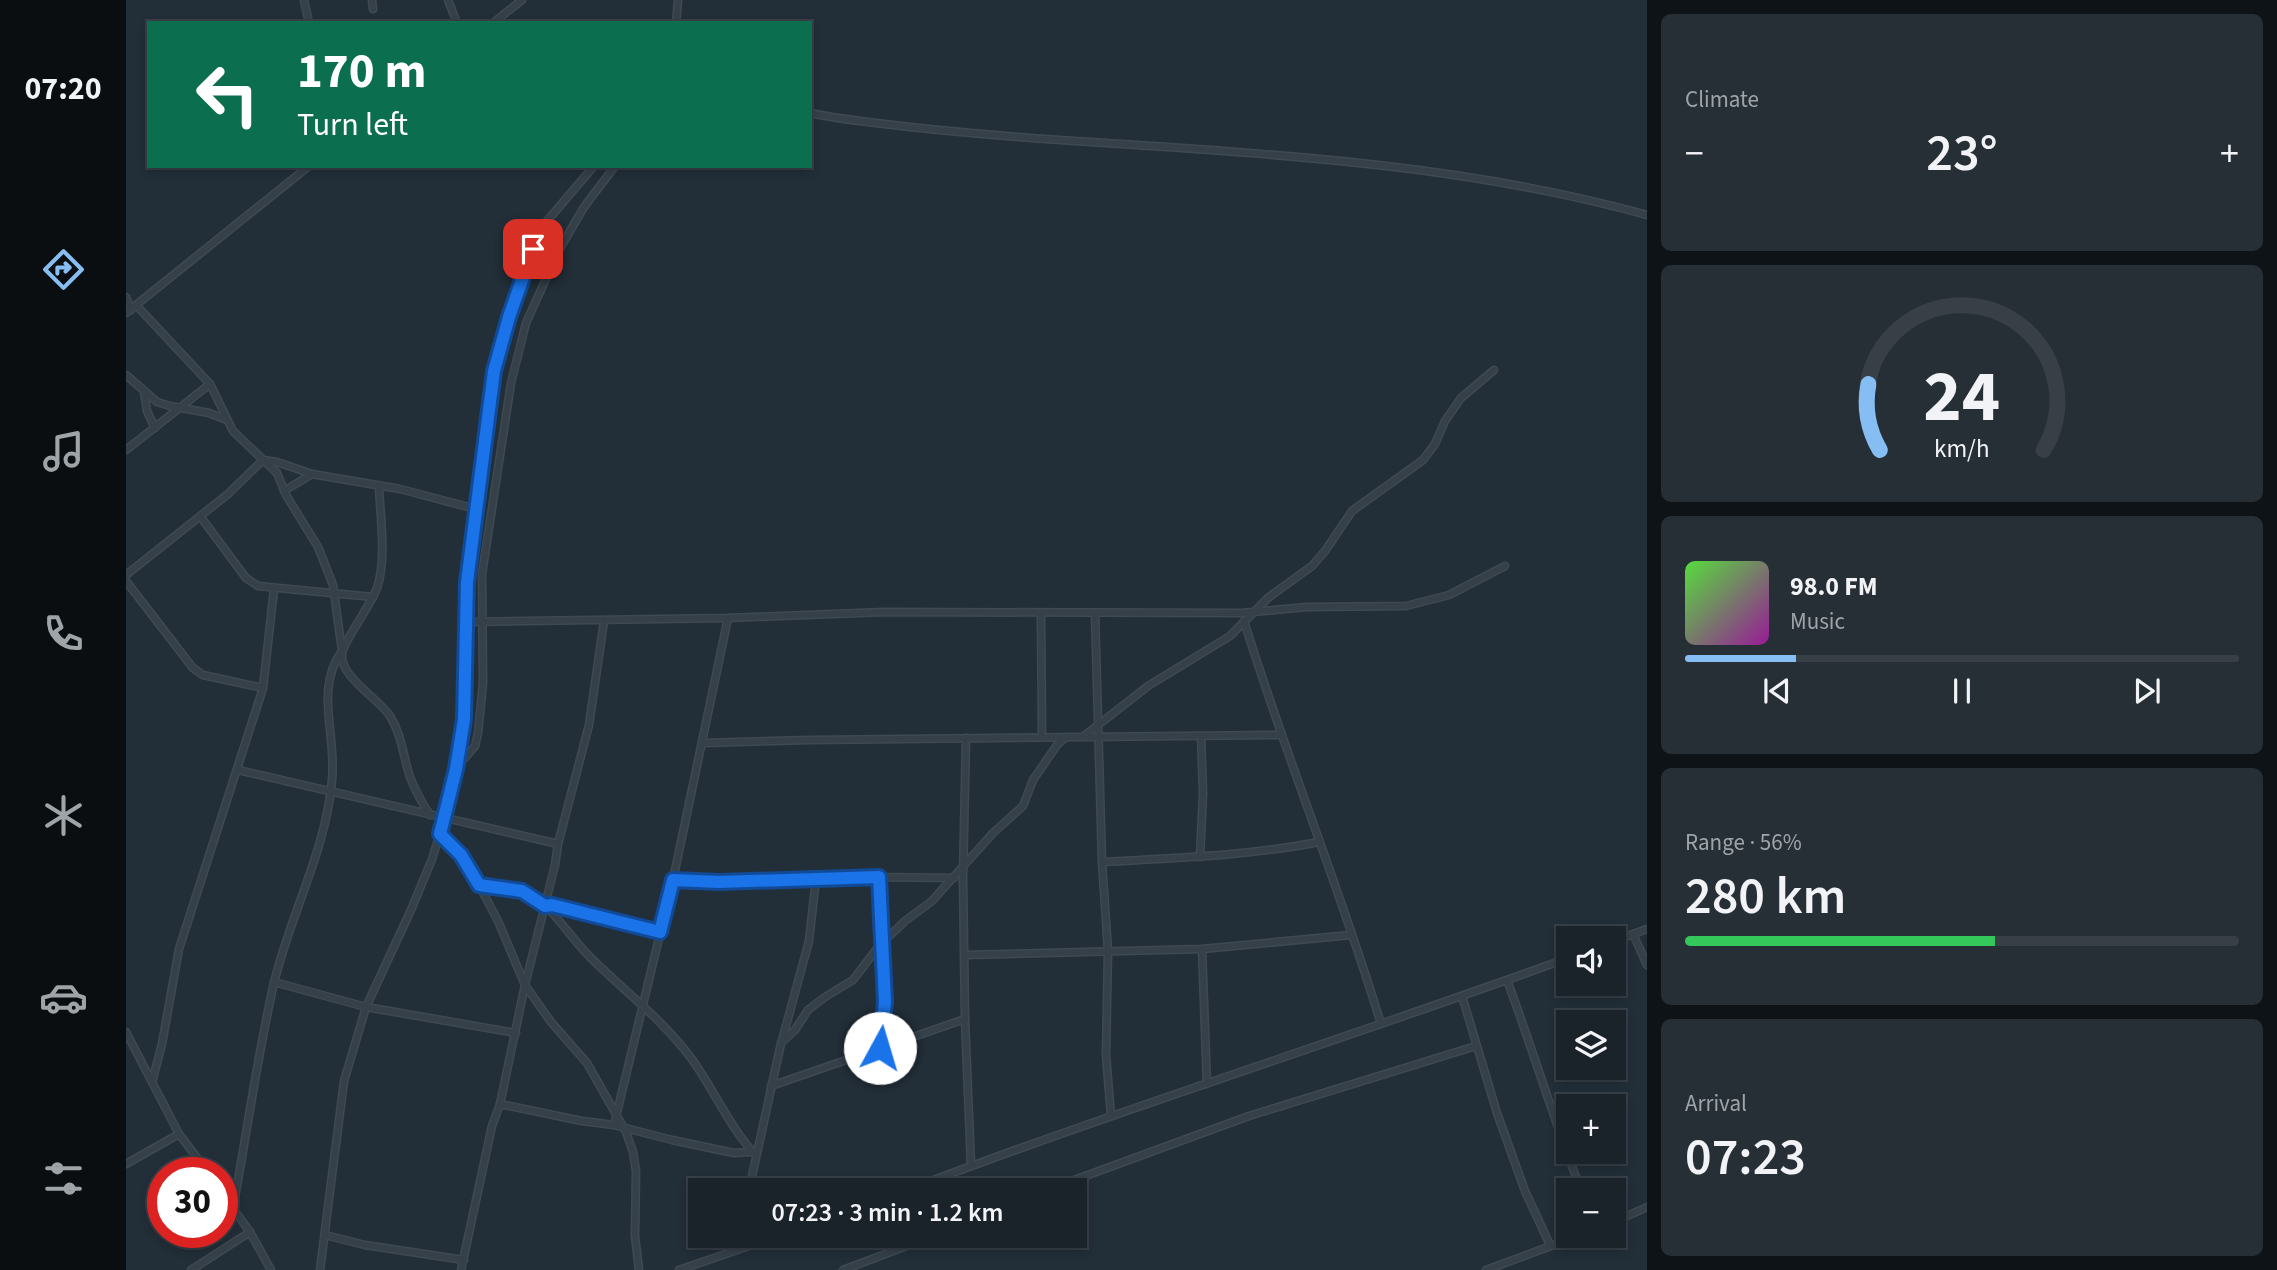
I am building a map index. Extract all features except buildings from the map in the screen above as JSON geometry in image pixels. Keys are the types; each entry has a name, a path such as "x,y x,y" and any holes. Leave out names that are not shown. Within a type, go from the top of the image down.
{"street":[{"path":"304,0 309,21"},
{"path":"372,0 373,9"},
{"path":"448,0 456,21"},
{"path":"496,21 522,0"},
{"path":"676,21 678,0"},
{"path":"812,113 940,131 1241,152 1430,171 1528,186 1647,215"},
{"path":"131,309 307,168"},
{"path":"320,1270 344,1081 366,1007 411,910 440,834 456,769 464,719 467,582 494,371 509,317 533,249 547,220 590,168"},
{"path":"456,769 475,746 478,733 483,682 482,574 511,383 526,323 559,250 584,206 613,168"},
{"path":"126,297 131,309 210,384 235,434 274,468 284,491 318,547 333,585 345,670 377,701 396,726 410,776 430,815"},
{"path":"1084,736 1148,686 1230,636 1269,597 1321,558 1352,511 1423,460 1461,398 1494,370"},
{"path":"126,375 157,402 227,420"},
{"path":"126,450 210,384"},
{"path":"144,392 147,411 155,428"},
{"path":"126,575 200,516 263,460 312,474 400,489 476,509"},
{"path":"284,491 312,474"},
{"path":"238,1180 274,982 320,838 330,792 333,769 327,691 332,665 379,583 379,486"},
{"path":"200,516 246,578 258,586 373,597"},
{"path":"467,622 604,621 884,612 1241,613 1307,607 1406,606 1449,595 1505,566"},
{"path":"126,581 193,668 203,674 263,688"},
{"path":"152,1082 162,1044 179,949 263,688 274,589"},
{"path":"1095,613 1102,862 1108,951 1106,1055 1111,1116"},
{"path":"1241,613 1280,735 1381,1024"},
{"path":"1041,614 1042,737"},
{"path":"614,1125 673,880 728,618"},
{"path":"461,1270 558,844 589,726 604,621"},
{"path":"703,743 1280,735"},
{"path":"1200,736 1203,803 1200,857"},
{"path":"781,1043 795,1030 808,1010 853,981 874,951 905,921 932,901 993,833 1023,806 1033,780 1057,745 1067,737"},
{"path":"966,738 963,878 971,1166"},
{"path":"238,769 558,844"},
{"path":"440,834 461,855 479,885 498,921 525,985 587,1063 623,1127 635,1160 635,1236 639,1270"},
{"path":"1102,862 1270,852 1318,842"},
{"path":"673,880 719,882 879,877 963,878"},
{"path":"879,877 885,1002 880,1048"},
{"path":"751,1178 781,1043 809,941 816,879"},
{"path":"479,885 522,891 545,906 588,955 622,989 644,1006 689,1056 755,1153"},
{"path":"545,906 552,905 660,932"},
{"path":"1626,937 1647,929"},
{"path":"1633,934 1647,965"},
{"path":"964,955 1202,949 1351,935"},
{"path":"1202,949 1203,1038 1207,1084"},
{"path":"939,1178 1556,962"},
{"path":"1507,980 1576,1178"},
{"path":"274,982 366,1007 516,1033"},
{"path":"1462,996 1525,1191 1550,1245"},
{"path":"771,1086 965,1019"},
{"path":"126,1032 179,1134 197,1157"},
{"path":"1080,1178 1249,1116 1476,1046"},
{"path":"500,1104 614,1125 734,1153 755,1153"},
{"path":"126,1164 179,1134"},
{"path":"1626,1217 1647,1207"},
{"path":"238,1215 271,1270"},
{"path":"191,1270 250,1232"},
{"path":"325,1235 366,1245 464,1260"},
{"path":"1486,1270 1556,1243"},
{"path":"679,1270 740,1248"},
{"path":"842,1270 901,1248"}],"route":[{"path":"533,249 509,317 494,371 467,582 464,719 456,769 440,834 461,855 479,885 522,891 545,906 552,905 660,932 673,880 719,882 879,877 885,1002 880,1048"}]}
